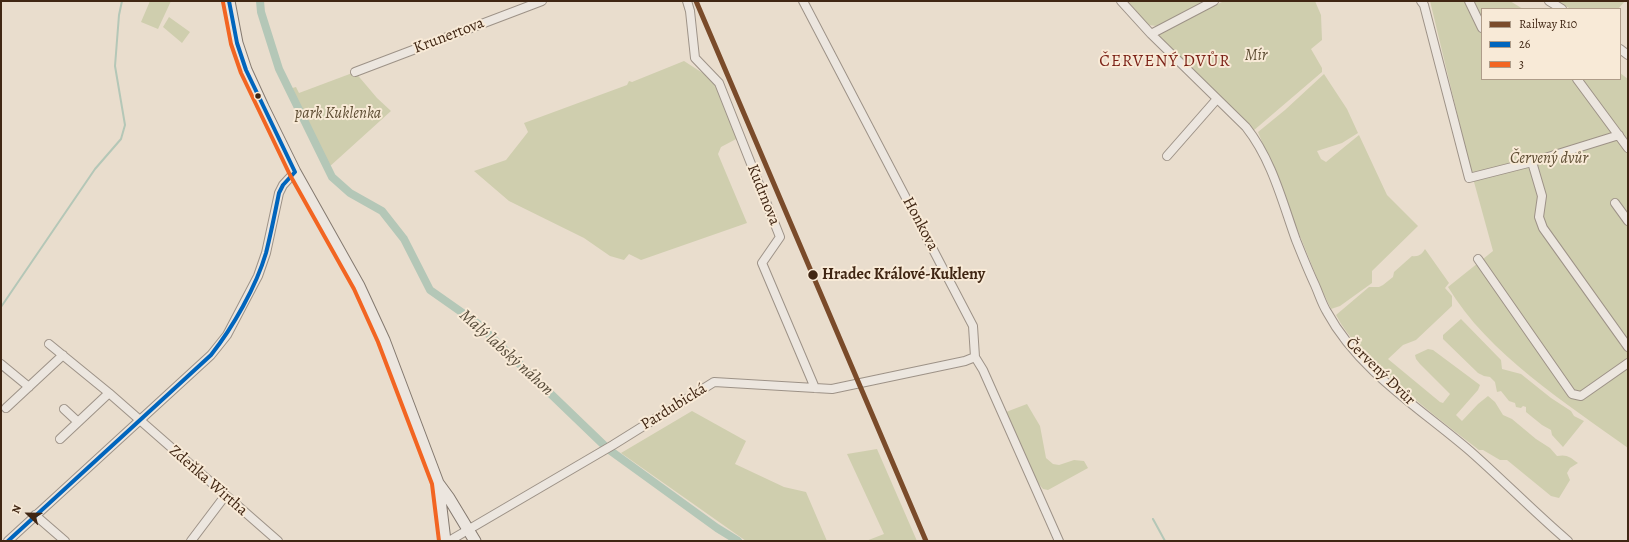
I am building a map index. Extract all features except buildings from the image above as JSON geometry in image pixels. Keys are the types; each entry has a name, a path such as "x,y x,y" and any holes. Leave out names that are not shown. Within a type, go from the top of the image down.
{"street":[{"path":"229,1 238,43 246,70 295,172 362,293 384,340 438,483 445,541"},
{"name":"Krunertova","path":"355,72 542,1"},
{"name":"Kudrnova","path":"686,1 690,11 695,58 719,83 780,236 762,263 815,388"},
{"name":"Honkova","path":"803,1 973,326 975,357 983,370 1058,541"},
{"name":"Červený Dvůr","path":"1121,1 1151,34 1246,127 1264,155 1277,185 1296,240 1326,312 1342,336 1384,380 1497,474 1544,521 1568,541"},
{"path":"1151,34 1214,1"},
{"path":"1421,1 1424,5 1469,178 1532,162 1619,135"},
{"path":"1470,1 1481,26"},
{"path":"1549,1 1560,8"},
{"path":"1579,80 1628,148"},
{"path":"1167,156 1217,99"},
{"path":"1532,162 1542,196 1539,217 1543,228 1628,347"},
{"path":"8,541 211,355 227,335 262,265 281,188 295,172"},
{"path":"1615,203 1628,221"},
{"path":"1478,259 1572,394 1581,396 1628,363"},
{"name":"Zdeňka Wirtha","path":"49,344 109,393 278,541"},
{"path":"6,408 63,355"},
{"name":"Pardubická","path":"449,541 612,445 714,382 832,389 965,361 975,357"},
{"path":"1,364 29,387"},
{"path":"60,439 109,393"},
{"path":"64,409 78,422"},
{"path":"438,483 449,498 475,541"},
{"path":"191,541 225,496"},
{"path":"35,515 65,541"}],"green space":[{"path":"150,1 171,1 158,29 141,22"},
{"path":"1128,1 1208,1 1157,26 1148,25"},
{"name":"Mír","path":"1224,1 1315,1 1321,15 1322,40 1311,49 1322,68 1322,72 1253,131 1156,34"},
{"name":"Červený dvůr","path":"1430,1 1510,1 1521,8 1481,8 1481,80 1621,80 1621,74 1628,79 1628,448 1554,395 1506,356 1484,334 1448,287 1493,251 1471,171"},
{"path":"1556,1 1625,1 1619,8 1569,8"},
{"path":"169,17 190,32 182,43 163,27"},
{"path":"684,61 715,81 738,138 721,147 718,154 747,223 641,260 629,254 624,260 610,256 584,238 509,201 474,171 506,160 528,132 524,123 627,85 629,81 632,82"},
{"name":"park Kuklenka","path":"355,72 377,98 391,111 328,168 289,89 296,87 299,93"},
{"path":"1324,74 1347,109 1358,133 1342,143 1317,151 1321,159 1326,162 1359,135 1387,195 1418,226 1372,271 1372,283 1340,306 1331,309 1321,288 1258,132 1285,110"},
{"path":"1425,249 1449,283 1445,288 1452,296 1452,306 1416,340 1403,345 1388,359 1443,403 1450,394 1420,364 1415,355 1428,349 1433,350 1480,385 1478,390 1456,415 1462,421 1488,396 1495,402 1503,415 1512,419 1536,439 1550,448 1557,456 1568,456 1578,463 1570,468 1567,473 1570,480 1559,498 1551,496 1507,460 1500,460 1483,450 1479,450 1455,432 1409,394 1365,354 1346,332 1336,315 1369,287 1379,287 1383,285 1393,277 1394,272 1412,256 1420,255"},
{"path":"1461,319 1501,360 1502,369 1521,374 1551,398 1571,411 1574,416 1584,421 1563,447 1552,435 1551,430 1542,425 1526,412 1526,407 1516,407 1515,403 1509,401 1501,391 1497,392 1495,382 1490,377 1478,373 1443,339 1443,335"},
{"path":"1027,404 1040,426 1046,458 1053,464 1059,465 1074,460 1084,461 1088,468 1048,490 1043,489 1032,473 1006,412"},
{"path":"692,411 746,441 735,464 784,487 806,492 827,541 746,541 621,453"},
{"path":"877,449 917,541 866,541 884,534 847,454"}],"waterway":[{"path":"1,307 95,169 121,139 125,125 115,66 119,15 122,1"},
{"name":"Malý labský náhon","path":"260,1 261,12 279,69 332,177 350,193 382,211 404,239 430,290 477,323 608,449 717,528 738,541"},
{"path":"1153,519 1165,541"}],"rail line":[{"name":"R10","path":"696,1 926,541"}],"transit line":[{"name":"26","path":"8,541 211,355 243,306 262,266 279,193 283,185 295,172 246,70 237,43 229,1"},
{"name":"3","path":"223,2 231,44 241,73 290,175 354,289 378,342 432,484 439,541"}],"place":[{"name":"Hradec Králové-Kukleny","path":"813,275"}],"district":[{"name":"ČERVENÝ DVŮR","path":"1165,62"}]}
